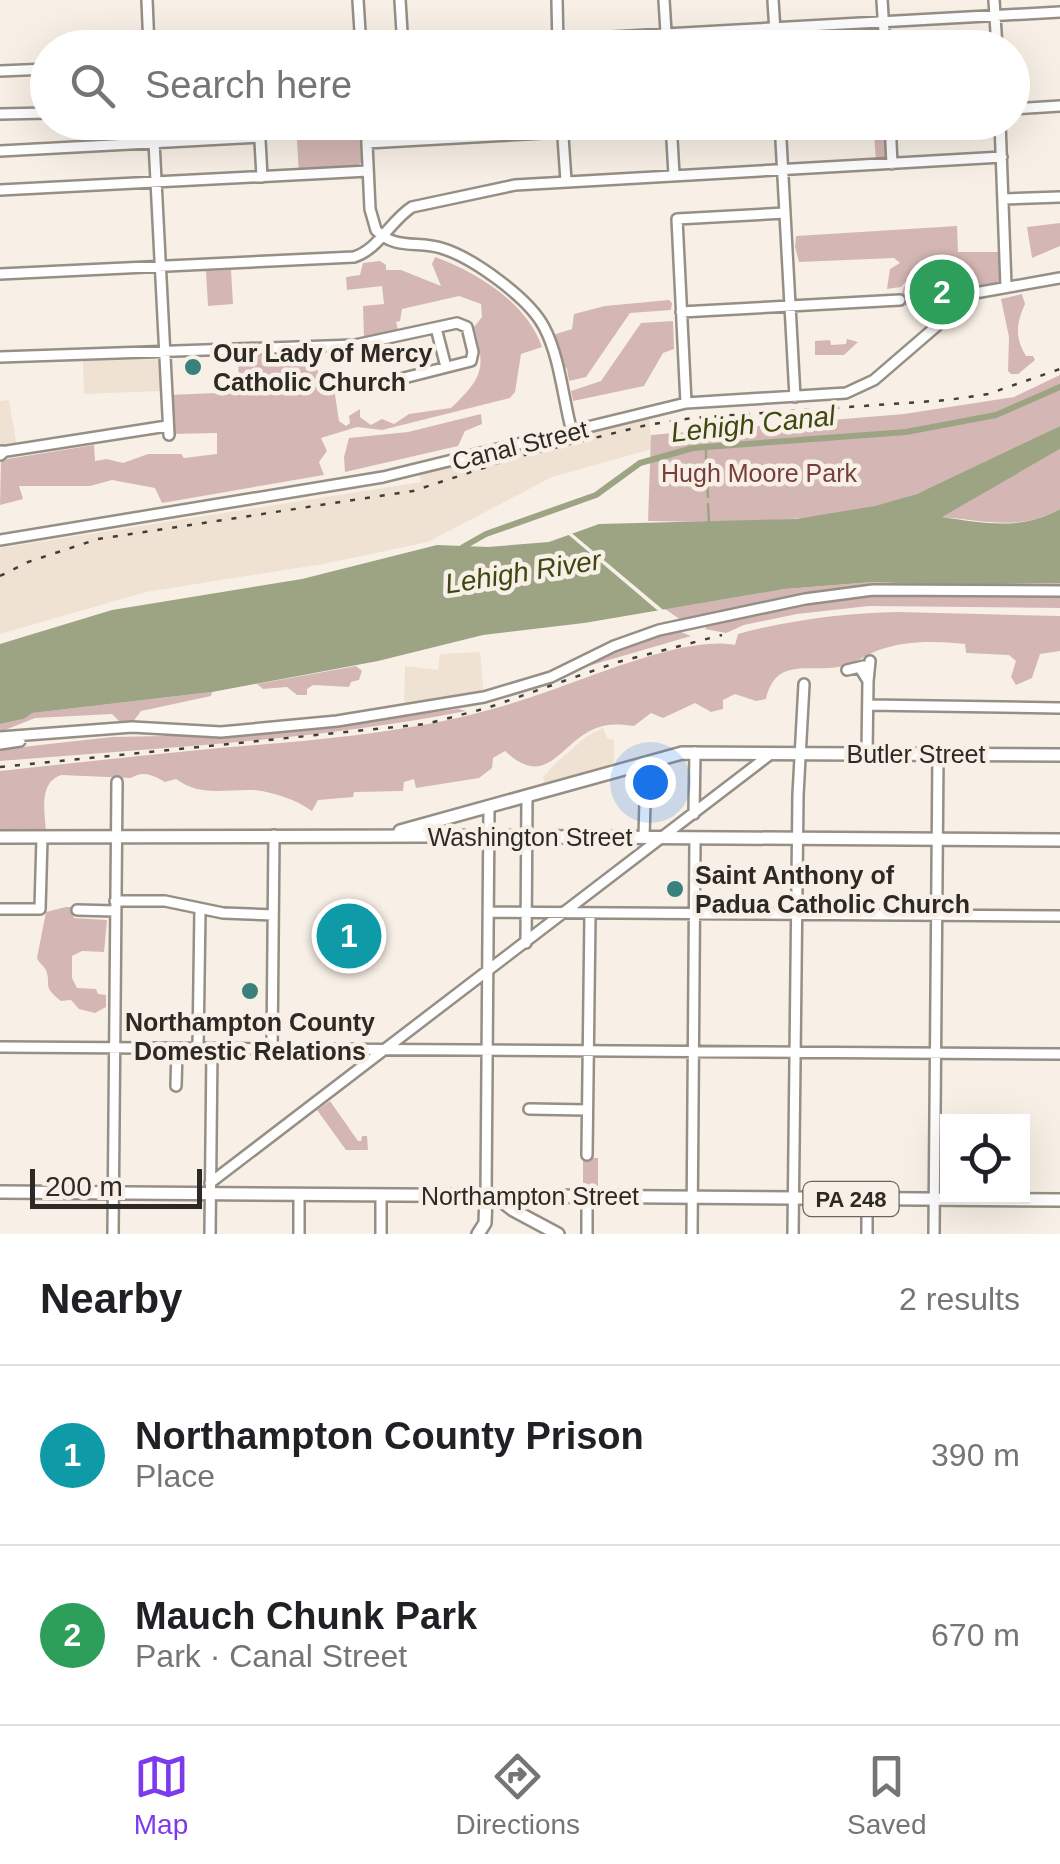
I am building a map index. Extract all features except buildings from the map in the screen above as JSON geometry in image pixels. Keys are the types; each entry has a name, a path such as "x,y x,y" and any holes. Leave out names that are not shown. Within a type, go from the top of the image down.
{"main road":[{"name":"Butler Street","path":"428,829 527,796 696,752 1060,755"},
{"name":"Washington Street","path":"428,829 489,836 1060,840"},
{"path":"0,837 382,836 428,829"},
{"name":"Northampton Street","path":"0,1192 113,1193 210,1188 298,1194 1060,1200"},
{"path":"478,1234 485,1223 491,1196 558,1234"}],"street":[{"path":"148,0 149,30"},
{"path":"358,0 360,30"},
{"path":"400,0 402,30"},
{"path":"556,0 557,30"},
{"path":"664,0 666,30"},
{"path":"773,0 775,28"},
{"path":"882,0 884,30"},
{"path":"994,0 995,30"},
{"path":"739,30 1060,12"},
{"path":"0,71 30,69"},
{"path":"1030,107 1060,106"},
{"path":"0,114 30,113"},
{"path":"1,453 168,431 154,140"},
{"path":"0,151 228,140"},
{"path":"260,140 262,177"},
{"path":"367,140 371,218 382,236 400,244 428,245 454,253 502,284 537,316 549,339 572,432"},
{"path":"367,143 404,140"},
{"path":"563,140 566,181"},
{"path":"672,140 674,174"},
{"path":"781,140 795,397"},
{"path":"891,140 892,164"},
{"path":"1001,140 1006,286"},
{"path":"0,274 354,257 368,251 401,215 422,204 505,186 1002,157"},
{"path":"0,190 368,171"},
{"path":"1004,200 1060,197"},
{"path":"686,403 677,219 785,213"},
{"name":"Canal Street","path":"0,540 370,479 686,403 846,393 866,385 982,290 1060,278"},
{"path":"682,312 900,300"},
{"path":"0,357 360,344 466,325 473,358 384,383"},
{"path":"436,328 446,368"},
{"path":"0,741 132,727 185,732 264,730 431,707 532,684 659,630 839,593 1060,590"},
{"path":"847,670 870,662 866,754"},
{"path":"860,668 868,680"},
{"path":"793,1234 797,839 804,684"},
{"path":"868,704 1060,708"},
{"path":"694,814 696,752"},
{"path":"210,1188 772,753"},
{"path":"934,1234 938,754"},
{"path":"644,838 646,763"},
{"path":"113,1234 116,782"},
{"path":"526,944 527,796"},
{"path":"489,807 491,1196"},
{"path":"272,1050 274,836"},
{"path":"0,908 40,909 42,838"},
{"path":"692,1234 695,838"},
{"path":"77,910 169,902 200,909 273,915"},
{"path":"198,1049 200,909"},
{"path":"488,912 1060,916"},
{"path":"587,1155 590,914"},
{"path":"0,1048 1060,1054"},
{"path":"176,1086 177,1049"},
{"path":"210,1234 212,1049"},
{"path":"529,1109 588,1110"},
{"path":"298,1194 299,1234"},
{"path":"381,1195 381,1234"},
{"path":"587,1196 587,1234"},
{"path":"867,1199 867,1234"}],"shaded area":[{"path":"160,359 161,391 84,394 83,361"},
{"path":"9,400 17,447 0,449 0,401"},
{"path":"649,418 652,449 552,477 428,542 323,564 146,592 0,634 0,548 421,482 420,476 410,476"},
{"path":"480,652 484,696 404,711 405,666 438,670 440,654"},
{"path":"603,728 607,738 614,740 614,767 545,788 543,777 556,763 587,736"}],"green space":[{"path":"297,140 366,140 365,159 351,172 299,175"},
{"path":"874,140 886,140 887,161 876,161"},
{"path":"1060,223 1060,246 1032,258 1027,227"},
{"path":"957,226 958,252 1005,252 1006,286 972,295 932,329 900,300 906,281 901,287 887,289 890,269 900,263 894,258 799,262 795,247 796,236"},
{"path":"435,257 468,271 499,291 535,331 542,347 521,354 515,392 510,398 382,430 357,427 321,438 327,451 319,462 324,475 162,503 155,488 112,480 90,486 19,486 23,499 0,505 1,460 94,445 95,461 123,463 148,454 181,454 184,458 217,454 217,433 171,434 168,395 239,392 238,355 317,351 318,375 322,376 324,386 333,381 339,421 346,426 349,416 360,409 360,417 371,425 382,419 394,424 409,414 451,408 479,372 480,353 474,327 482,317 481,304 459,296 402,309 400,321 396,322 399,333 364,339 363,306 384,304 382,286 347,290 346,277 360,275 363,263 380,261 386,270 401,270 441,286 432,264"},
{"path":"231,270 233,304 208,306 206,271"},
{"path":"1022,294 1025,304 1018,336 1026,356 1035,360 1018,374 1011,374 1001,299"},
{"path":"669,300 671,310 630,313 586,377 569,381 567,369 559,362 553,335 572,329 574,314 605,306"},
{"path":"673,321 674,349 663,353 644,386 573,401 571,391 601,381 641,323"},
{"path":"847,339 858,342 844,355 815,355 815,341 830,340 831,345 846,344"},
{"name":"Hugh Moore Park","path":"1060,375 1060,426 914,495 882,505 816,516 749,521 648,521 651,435 904,414 1014,397"},
{"path":"481,414 482,424 465,431 458,446 345,472 349,438 408,432"},
{"path":"1060,449 1060,509 1016,522 940,517"},
{"path":"873,582 1060,583 1060,587 868,587 681,620 665,609 785,589"},
{"path":"872,594 1060,596 1060,608 869,606 797,614 744,625 726,633 705,629 711,621"},
{"path":"898,612 1060,616 1060,651 1040,654 1032,678 1016,685 1011,677 1016,661 1009,655 966,653 965,644 900,644 843,666 786,671 771,685 766,699 756,701 735,694 723,700 723,709 711,712 695,703 663,718 651,713 634,726 599,727 542,765 519,762 505,751 493,758 492,768 479,778 416,788 414,779 404,782 403,791 354,792 353,797 318,800 312,811 269,793 204,790 176,779 165,782 148,774 131,778 61,775 46,792 46,833 0,831 0,771 343,737 425,724 506,705 667,651 715,643 735,645 738,634 757,629 817,618"},
{"path":"676,630 691,636 578,669 618,648"},
{"path":"356,666 362,671 359,680 349,687 313,685 307,689 307,695 297,695 287,687 263,689 257,684"},
{"path":"212,692 211,696 141,711 133,722 120,722 112,714 35,718 0,732 0,724 24,719 31,713"},
{"path":"466,711 292,737 0,761 0,751 4,749 112,737 267,734"},
{"path":"71,907 74,918 107,920 104,952 82,951 72,956 72,978 77,988 96,989 98,994 106,995 106,1007 95,1013 55,996 37,958 46,912"},
{"path":"330,1101 358,1141 367,1136 368,1150 346,1150 317,1110"},
{"path":"583,1158 598,1158 598,1186 583,1185"}],"water":[{"name":"Lehigh River","path":"1060,426 1060,449 942,517 1017,523 1060,509 1060,583 873,582 785,589 584,623 483,635 378,661 212,692 32,713 24,719 0,724 0,644 112,610 302,579 437,545 488,547 549,542 599,524 796,519 875,506 917,494"}],"pier":[{"path":"568,530 668,614 663,615 564,531"}],"waterway":[{"name":"Lehigh Canal","path":"463,547 486,534 596,495 640,463 693,448 906,432 996,415 1060,387"},
{"path":"706,447 706,462"},
{"path":"707,473 708,497"},
{"path":"708,504 709,523"}],"railway":[{"path":"0,576 28,562 98,539 413,491 517,457 647,425 692,418 948,400 988,394 1060,369"},
{"path":"0,767 426,724 487,708 618,662 722,635"}],"place":[{"name":"Mauch Chunk Park","path":"942,292"},
{"name":"Our Lady of Mercy Catholic Church","path":"193,367"},
{"name":"Saint Anthony of Padua Catholic Church","path":"675,889"},
{"name":"Northampton County Prison","path":"349,936"},
{"name":"Northampton County Domestic Relations","path":"250,991"}]}
